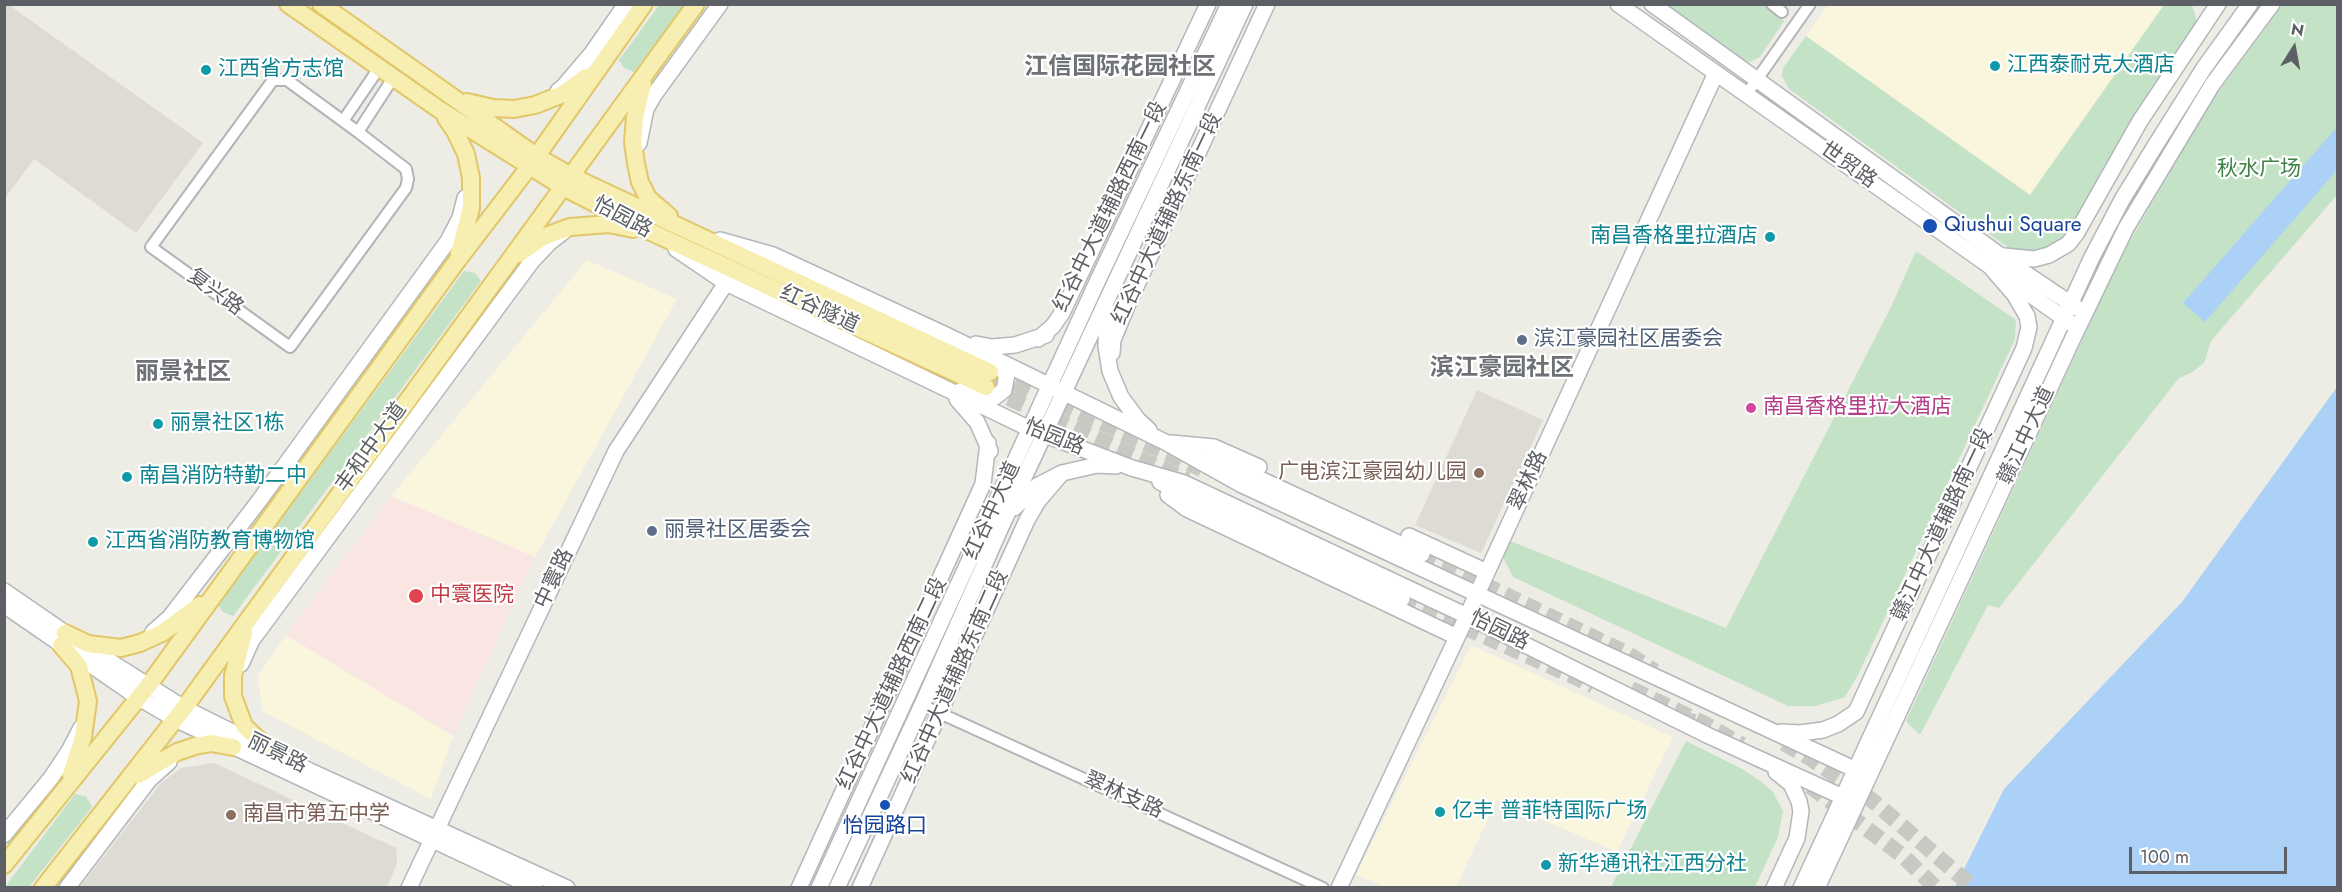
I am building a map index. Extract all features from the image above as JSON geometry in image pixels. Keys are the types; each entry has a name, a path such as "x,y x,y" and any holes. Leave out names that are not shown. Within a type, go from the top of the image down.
{"main road":[{"name":"怡园路","path":"288,4 440,110 567,181 651,232 726,283 1045,436 1132,468 1184,483 1467,616 1707,735 1850,800"},
{"name":"怡园路","path":"321,4 452,96 532,161"},
{"path":"536,105 563,87 592,53 626,4"},
{"name":"丰和中大道","path":"4,865 143,692 532,161 644,4"},
{"name":"丰和中大道","path":"43,888 180,713 248,621 696,4"},
{"path":"636,164 646,109 720,4"},
{"name":"红谷中大道辅路西南一段","path":"1038,339 1053,326 1062,313 1208,4"},
{"name":"红谷中大道","path":"837,888 922,705 1030,429 1229,4"},
{"name":"红谷中大道","path":"819,888 995,523 1045,436 1245,4"},
{"name":"红谷中大道辅路东南一段","path":"1110,370 1113,340 1127,306 1267,4"},
{"name":"世贸路","path":"1618,4 2078,327"},
{"name":"世贸路","path":"1652,4 2085,313"},
{"path":"2001,255 2034,259 2049,255 2068,244 2076,234 2140,121 2220,4 2254,27"},
{"name":"赣江中大道","path":"1817,888 1850,800 2071,303 2123,198 2204,68 2250,4"},
{"name":"赣江中大道","path":"1862,773 2126,228 2212,86 2272,4"},
{"path":"452,96 472,104 493,108 536,105 563,94 588,76 607,54"},
{"path":"648,70 635,117 633,142 640,182 648,198 686,230"},
{"name":"翠林路","path":"1339,888 1477,595 1716,73"},
{"path":"440,110 455,131 466,154 471,178 471,208 454,265"},
{"path":"140,643 170,616 245,519 448,241 460,218 471,178"},
{"name":"怡园路","path":"567,181 686,230 773,255 946,335 1165,442 1240,484 1862,773"},
{"path":"496,278 519,254 543,237 570,227 609,224 651,232"},
{"path":"233,696 242,662 252,640 532,261 550,242 570,227"},
{"name":"红谷隧道","path":"651,232 988,380 686,230"},
{"name":"赣江中大道辅路南一段","path":"1775,732 1800,733 1823,730 1838,724 1856,712 2024,348 2029,327 2026,316 2014,294 1988,264"},
{"path":"946,335 968,343 992,347 1016,345 1038,339 1057,329 1074,315 1088,299 1098,280"},
{"name":"中寰路","path":"409,888 616,451 726,283"},
{"path":"1109,296 1106,346 1110,370 1121,396 1138,420 1165,442 1247,473 1422,554"},
{"path":"942,388 995,397 1004,390 1007,374 946,335"},
{"path":"942,388 962,403 977,422 988,443 995,477 995,523"},
{"path":"1165,442 1214,447 1487,572"},
{"name":"红谷中大道辅路西南二段","path":"799,888 984,484 988,443"},
{"path":"995,523 1037,486 1062,473 1097,465 1132,468 1402,599"},
{"path":"1132,468 1187,509 1457,637"},
{"name":"红谷中大道辅路东南二段","path":"860,888 1027,520 1038,501 1062,473"},
{"name":"丽景路","path":"4,591 63,639"},
{"path":"63,639 121,648 140,643 162,633 217,591"},
{"name":"丽景路","path":"4,605 63,639 143,692 233,747 434,834 567,888"},
{"path":"248,621 233,676 233,696 244,726 272,752"},
{"path":"63,639 79,666 87,695 88,715 67,786"},
{"name":"丽景路","path":"180,713 272,752 535,888"},
{"path":"4,835 51,778 69,751 88,715"},
{"path":"1707,735 1778,773 1791,784 1800,801 1801,811 1797,837 1774,888"},
{"path":"124,784 156,763 182,750 211,743 233,747"},
{"path":"67,888 149,780 182,750"},
{"name":"赣江中大道","path":"1801,888 1850,800"}],"street":[{"path":"1772,4 1782,12"},
{"path":"1746,95 1810,4"},
{"path":"343,121 379,68"},
{"path":"358,132 393,78"},
{"name":"复兴路","path":"273,80 287,80 358,132 406,169 408,179 406,188 290,347 151,247 273,80"},
{"name":"翠林支路","path":"922,705 1323,888"}],"shaded area":[{"path":"5,4 203,143 136,233 34,159 5,198"},
{"path":"1828,5 2164,5 2030,195 1806,36"},
{"path":"587,260 677,299 535,557 391,496"},
{"name":"广电滨江豪园幼儿园","path":"1477,390 1543,420 1481,553 1415,525"},
{"name":"中寰医院","path":"391,496 535,557 453,736 286,635"},
{"path":"286,635 453,736 431,799 262,711 258,676"},
{"path":"1471,645 1673,737 1617,852 1497,800 1456,887 1385,887 1356,875"},
{"name":"南昌市第五中学","path":"214,763 396,848 397,864 387,887 80,887 161,783 181,768"}],"green space":[{"path":"660,4 684,5 634,72 624,68 619,60"},
{"path":"1661,5 1763,5 1784,21 1760,57 1750,62 1741,61"},
{"path":"2164,5 2192,5 2198,25 2069,234 2058,244 2029,251 2013,251 1789,89 1782,76 1783,68 1806,36 2030,195"},
{"name":"秋水广场","path":"2282,5 2337,5 2337,195 2211,341 2204,363 2191,373 2179,378 1999,608 1988,605 1920,735 1906,721 2120,258 2211,102"},
{"path":"1916,251 2016,320 2015,339 1859,673 1845,697 1816,706 1788,706 1513,577 1503,557 1508,540 1726,628 1891,307"},
{"path":"464,271 475,273 481,281 233,616 223,612 218,605"},
{"path":"1686,741 1744,770 1760,781 1773,792 1783,811 1778,837 1755,887 1611,887"},
{"path":"75,794 86,796 92,807 29,887 5,887"}],"water":[{"path":"2337,127 2337,170 2205,322 2183,303"},
{"path":"2337,387 2337,887 1955,887 2004,789 2182,602"}],"tunnel":[{"path":"993,373 1202,469"},
{"path":"987,388 1187,480"},
{"path":"1422,554 1629,654 1655,671"},
{"path":"1402,599 1593,686"},
{"path":"1631,689 1705,724 1742,745"},
{"path":"1680,718 1705,724"},
{"path":"1784,743 1873,801 1974,888"},
{"path":"1810,786 1903,856 1936,888"}],"place":[{"name":"江西泰耐克大酒店","path":"1995,66"},
{"name":"江西省方志馆","path":"206,70"},
{"name":"Qiushui Square","path":"1930,226"},
{"name":"南昌香格里拉酒店","path":"1770,237"},
{"name":"滨江豪园社区居委会","path":"1522,340"},
{"name":"南昌香格里拉大酒店","path":"1751,408"},
{"name":"丽景社区1栋","path":"158,424"},
{"name":"广电滨江豪园幼儿园","path":"1479,473"},
{"name":"南昌消防特勤二中","path":"127,477"},
{"name":"丽景社区居委会","path":"652,531"},
{"name":"江西省消防教育博物馆","path":"93,542"},
{"name":"中寰医院","path":"416,596"},
{"name":"怡园路口","path":"885,805"},
{"name":"亿丰 普菲特国际广场","path":"1440,812"},
{"name":"南昌市第五中学","path":"231,815"},
{"name":"新华通讯社江西分社","path":"1546,865"}],"district":[{"name":"江信国际花园社区","path":"1120,68"},
{"name":"滨江豪园社区","path":"1502,369"},
{"name":"丽景社区","path":"183,373"}]}
